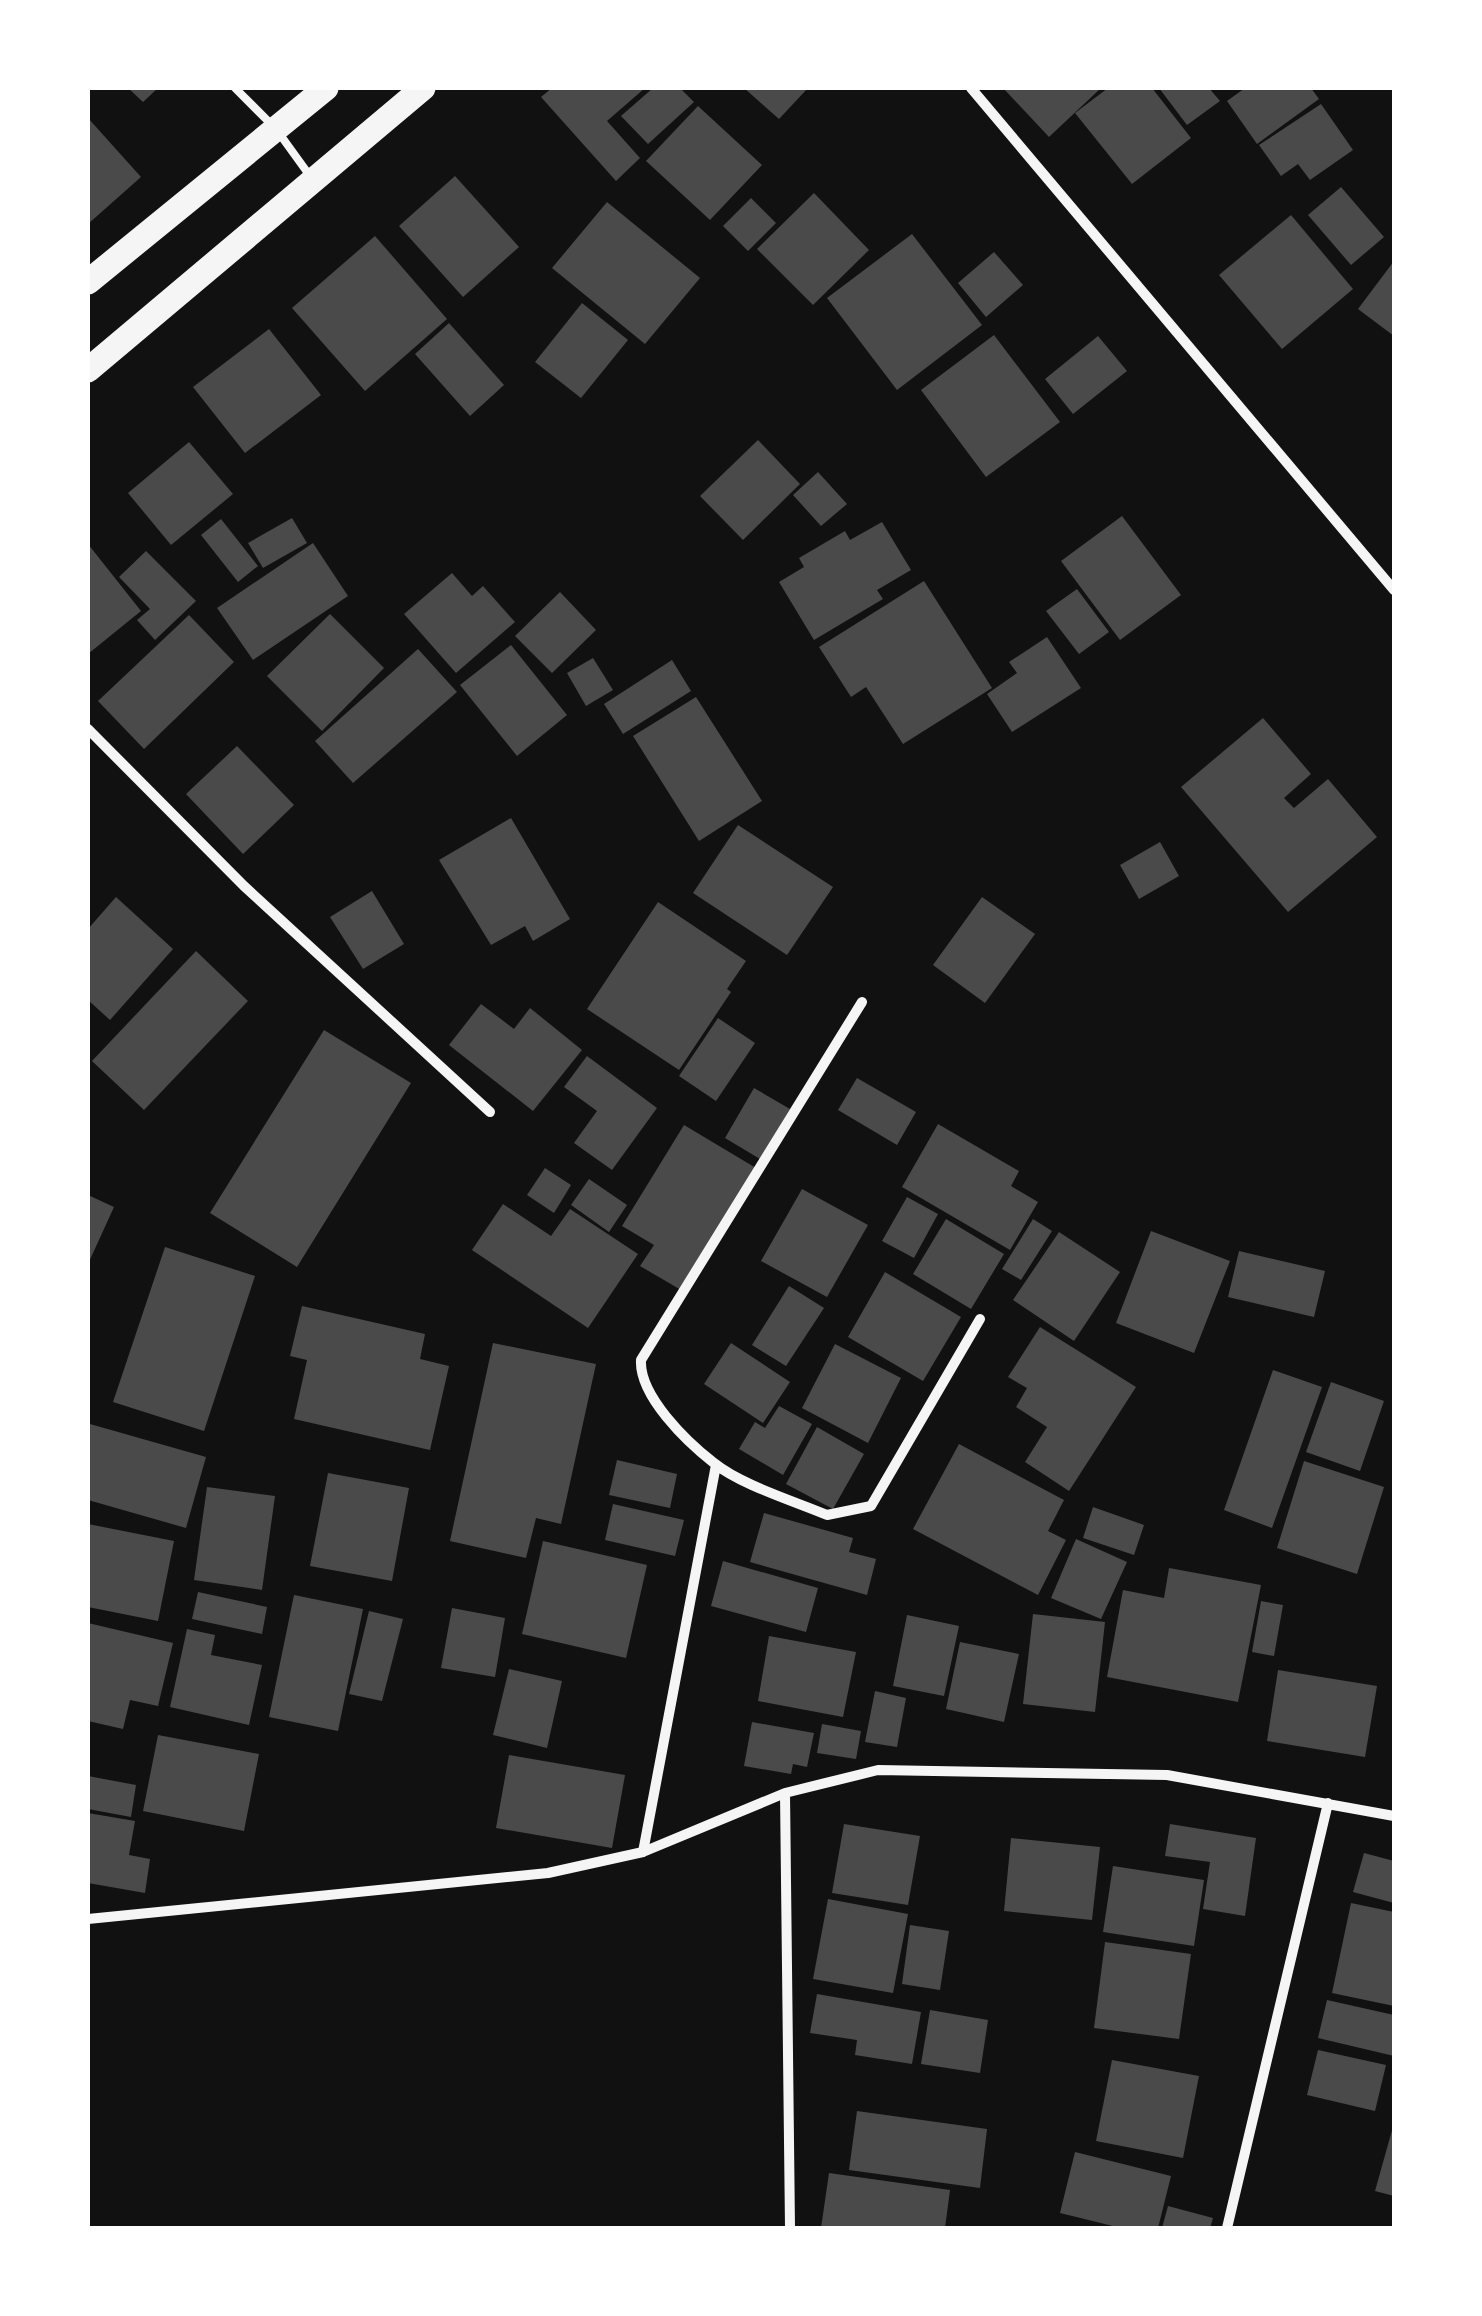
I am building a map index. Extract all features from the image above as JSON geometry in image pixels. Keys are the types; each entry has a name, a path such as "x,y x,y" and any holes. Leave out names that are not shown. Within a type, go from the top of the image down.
{"main road":[{"path":"88,282 326,88"},
{"path":"88,370 423,88"}],"street":[{"path":"971,88 1394,590"},
{"path":"88,730 244,886 490,1112"},
{"path":"862,1002 641,1360 640,1376 648,1396 716,1465 827,1515 871,1506 980,1319"},
{"path":"644,1852 716,1465"},
{"path":"88,1919 548,1873 644,1852 786,1793 878,1770 1167,1775 1394,1816"},
{"path":"786,1793 790,2228"},
{"path":"1227,2228 1328,1803"}],"lane":[{"path":"235,88 276,129 312,179"}],"building":[{"path":"128,88 158,88 143,102"},
{"path":"552,88 645,88 607,121 640,158 616,181 541,97"},
{"path":"653,88 680,88 694,102 648,144 621,116"},
{"path":"744,88 808,88 779,119"},
{"path":"1003,88 1101,88 1049,137"},
{"path":"1108,88 1152,88 1191,138 1132,184 1075,113"},
{"path":"1159,88 1209,88 1220,101 1187,125"},
{"path":"1245,88 1311,88 1319,99 1257,144 1227,101"},
{"path":"1321,104 1353,150 1310,180 1298,164 1281,176 1259,145"},
{"path":"698,106 762,165 710,220 646,161"},
{"path":"88,118 141,177 88,224"},
{"path":"455,176 519,247 463,297 399,226"},
{"path":"1341,187 1384,237 1351,265 1308,215"},
{"path":"814,193 869,250 813,305 757,249"},
{"path":"751,198 776,223 748,251 723,226"},
{"path":"607,202 700,278 645,344 552,268"},
{"path":"1291,215 1353,289 1282,349 1219,275"},
{"path":"912,234 982,325 897,390 827,298"},
{"path":"375,236 447,319 365,391 292,308"},
{"path":"994,252 1023,285 986,317 958,283"},
{"path":"1394,261 1394,336 1358,309"},
{"path":"582,303 628,340 581,398 535,362"},
{"path":"449,323 504,385 470,416 415,354"},
{"path":"269,329 321,395 245,453 193,387"},
{"path":"994,335 1060,422 986,477 921,390"},
{"path":"1098,336 1127,371 1073,414 1045,379"},
{"path":"758,440 800,484 743,540 700,496"},
{"path":"189,442 233,494 171,545 128,493"},
{"path":"818,472 847,504 821,526 793,495"},
{"path":"1122,516 1181,595 1120,640 1061,561"},
{"path":"292,518 307,543 263,568 248,543"},
{"path":"221,519 258,566 238,582 201,535"},
{"path":"882,522 911,570 877,590 883,599 814,640 779,582 804,567 799,558 845,531 850,540"},
{"path":"313,543 348,596 253,660 217,608"},
{"path":"88,544 141,611 88,654"},
{"path":"146,551 196,601 155,640 137,620 150,609 119,577"},
{"path":"452,573 472,596 483,586 515,622 456,673 404,614"},
{"path":"924,581 992,688 903,744 866,687 851,697 819,647"},
{"path":"1077,589 1109,632 1079,654 1046,611"},
{"path":"560,592 596,630 552,673 515,636"},
{"path":"330,614 384,668 322,731 267,676"},
{"path":"189,615 234,662 144,749 98,701"},
{"path":"1047,637 1081,688 1012,732 987,694 1017,673 1009,662"},
{"path":"511,645 567,715 517,756 460,685"},
{"path":"418,649 457,692 353,783 315,741"},
{"path":"593,658 613,690 586,706 567,673"},
{"path":"672,660 691,691 623,734 604,704"},
{"path":"696,697 762,801 699,841 633,736"},
{"path":"1263,718 1311,774 1284,798 1294,808 1328,779 1377,837 1288,912 1181,787"},
{"path":"237,746 294,805 243,854 186,794"},
{"path":"511,818 570,919 533,941 525,926 491,945 439,860"},
{"path":"738,825 833,887 787,955 693,893"},
{"path":"1160,842 1179,876 1139,899 1120,865"},
{"path":"372,891 404,944 363,969 330,917"},
{"path":"116,897 173,949 110,1020 88,1000 88,929"},
{"path":"982,897 1035,934 985,1003 933,965"},
{"path":"658,902 746,961 727,989 731,992 679,1070 587,1009"},
{"path":"196,951 248,1001 144,1110 92,1061"},
{"path":"481,1004 514,1029 530,1008 582,1050 533,1111 449,1045"},
{"path":"718,1018 755,1043 716,1101 679,1076"},
{"path":"324,1030 411,1083 297,1267 210,1213"},
{"path":"587,1056 657,1108 612,1170 574,1143 597,1111 564,1087"},
{"path":"857,1078 916,1112 897,1145 838,1110"},
{"path":"754,1088 790,1109 760,1159 725,1138"},
{"path":"938,1124 1019,1171 1011,1186 1038,1202 1010,1250 902,1187"},
{"path":"684,1125 756,1168 681,1290 640,1266 654,1245 622,1226"},
{"path":"545,1168 571,1185 554,1213 527,1195"},
{"path":"589,1179 627,1205 609,1232 571,1205"},
{"path":"802,1189 868,1225 827,1297 761,1261"},
{"path":"88,1195 114,1207 88,1264"},
{"path":"907,1197 938,1214 914,1258 882,1241"},
{"path":"503,1204 551,1236 570,1209 638,1254 588,1328 472,1250"},
{"path":"946,1219 1004,1254 971,1309 913,1274"},
{"path":"1033,1219 1052,1231 1021,1280 1002,1269"},
{"path":"1151,1231 1230,1261 1194,1353 1116,1323"},
{"path":"1059,1232 1120,1272 1074,1341 1013,1300"},
{"path":"165,1247 255,1276 204,1431 113,1402"},
{"path":"1239,1251 1325,1271 1314,1317 1228,1297"},
{"path":"885,1272 961,1317 923,1381 848,1337"},
{"path":"789,1286 824,1308 786,1366 752,1345"},
{"path":"302,1306 425,1334 420,1359 449,1366 430,1450 294,1419 307,1360 290,1356"},
{"path":"1040,1327 1136,1387 1069,1491 1025,1462 1047,1427 1016,1407 1027,1388 1008,1377"},
{"path":"493,1343 596,1364 561,1524 536,1518 526,1558 450,1541"},
{"path":"731,1343 790,1382 763,1423 704,1384"},
{"path":"835,1344 901,1378 868,1443 802,1408"},
{"path":"1273,1370 1322,1387 1272,1528 1224,1510"},
{"path":"1331,1382 1384,1401 1360,1471 1306,1452"},
{"path":"779,1406 812,1424 783,1475 739,1449 755,1422 765,1428"},
{"path":"90,1424 206,1457 186,1528 88,1500"},
{"path":"817,1427 864,1454 833,1509 786,1484"},
{"path":"959,1444 1064,1500 1048,1531 1066,1540 1038,1595 913,1529"},
{"path":"617,1460 677,1474 670,1508 609,1495"},
{"path":"1304,1461 1384,1487 1357,1574 1277,1548"},
{"path":"328,1473 409,1488 392,1581 310,1566"},
{"path":"207,1487 275,1496 262,1590 194,1580"},
{"path":"613,1504 684,1520 675,1556 605,1540"},
{"path":"1093,1507 1144,1525 1134,1555 1083,1538"},
{"path":"764,1513 853,1538 849,1552 876,1559 867,1595 750,1562"},
{"path":"88,1524 174,1541 158,1621 88,1607"},
{"path":"1076,1539 1127,1562 1101,1619 1051,1598"},
{"path":"543,1541 647,1565 626,1658 522,1634"},
{"path":"723,1561 818,1588 806,1632 711,1606"},
{"path":"1169,1568 1261,1585 1238,1702 1107,1677 1123,1590 1164,1598"},
{"path":"198,1592 267,1607 262,1634 192,1619"},
{"path":"294,1595 363,1609 338,1731 269,1717"},
{"path":"1261,1601 1283,1605 1274,1656 1252,1652"},
{"path":"452,1608 505,1618 495,1677 441,1668"},
{"path":"369,1611 403,1619 382,1701 349,1694"},
{"path":"1033,1614 1105,1622 1095,1712 1023,1704"},
{"path":"907,1615 959,1626 944,1696 893,1686"},
{"path":"88,1623 173,1643 158,1706 130,1700 123,1729 88,1721"},
{"path":"187,1629 215,1635 211,1655 262,1665 249,1725 170,1707"},
{"path":"769,1636 856,1652 843,1717 758,1701"},
{"path":"960,1642 1019,1654 1004,1722 946,1709"},
{"path":"509,1669 562,1681 547,1748 493,1735"},
{"path":"1278,1670 1377,1686 1365,1757 1267,1741"},
{"path":"875,1691 906,1698 897,1747 865,1742"},
{"path":"752,1722 814,1733 807,1767 793,1764 791,1774 744,1766"},
{"path":"822,1724 861,1731 856,1759 817,1753"},
{"path":"158,1735 259,1754 244,1831 143,1811"},
{"path":"509,1755 625,1775 612,1848 496,1828"},
{"path":"88,1776 136,1785 131,1817 88,1809"},
{"path":"88,1813 135,1821 129,1855 150,1859 145,1893 88,1883"},
{"path":"844,1824 920,1836 908,1905 832,1893"},
{"path":"1170,1824 1256,1838 1245,1916 1203,1909 1210,1862 1165,1856"},
{"path":"1011,1838 1100,1847 1092,1920 1004,1911"},
{"path":"1364,1853 1394,1861 1394,1903 1353,1892"},
{"path":"1113,1866 1204,1880 1194,1946 1103,1932"},
{"path":"828,1899 908,1914 893,1993 813,1979"},
{"path":"1351,1903 1394,1912 1394,2006 1332,1993"},
{"path":"910,1925 949,1931 940,1990 902,1984"},
{"path":"1105,1942 1191,1954 1179,2039 1094,2028"},
{"path":"817,1994 921,2012 912,2064 855,2055 857,2040 810,2033"},
{"path":"1327,2000 1394,2015 1394,2056 1318,2038"},
{"path":"930,2010 988,2020 980,2073 921,2064"},
{"path":"1318,2050 1386,2065 1375,2111 1307,2095"},
{"path":"1112,2060 1199,2076 1183,2158 1096,2141"},
{"path":"857,2111 987,2129 980,2188 849,2170"},
{"path":"1394,2123 1394,2196 1375,2191"},
{"path":"1075,2152 1171,2176 1158,2228 1121,2228 1060,2213"},
{"path":"829,2173 950,2190 945,2228 821,2228"},
{"path":"1168,2206 1213,2218 1210,2228 1162,2228"}]}
